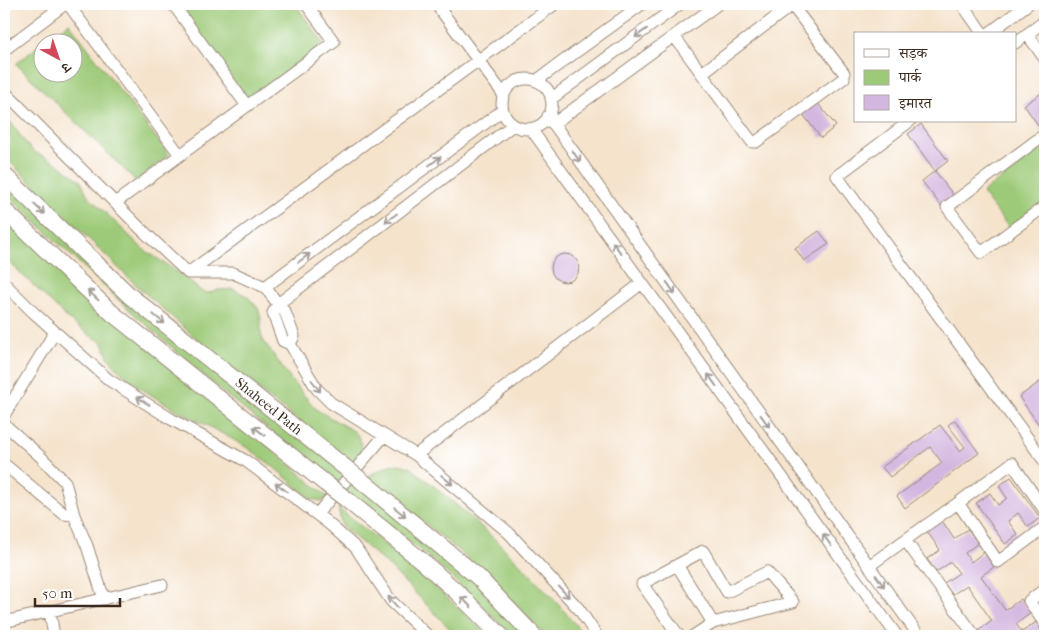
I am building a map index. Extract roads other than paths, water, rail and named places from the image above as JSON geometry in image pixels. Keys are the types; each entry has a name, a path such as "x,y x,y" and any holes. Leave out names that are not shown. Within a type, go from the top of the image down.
{"highway":[{"name":"Shaheed Path","path":"4,175 130,296 478,576 534,636"},
{"name":"Shaheed Path","path":"4,210 112,314 422,561 459,594 501,636"}],"street":[{"path":"4,50 67,4 180,155"},
{"path":"173,4 247,106"},
{"path":"115,203 334,42 306,4"},
{"path":"436,4 504,95"},
{"path":"188,273 555,4"},
{"path":"536,81 642,4"},
{"path":"551,99 680,4"},
{"path":"718,4 551,120 531,129 518,128 504,114 504,95 508,88 517,82 526,80 536,81 544,86 550,94 552,103 551,120 919,636"},
{"path":"674,36 752,142 759,141 844,78 844,73 792,4 702,73"},
{"path":"962,4 982,32"},
{"path":"991,32 1028,4"},
{"path":"1016,42 1045,21"},
{"path":"1027,34 1045,59"},
{"path":"4,91 115,203 188,273 233,273 265,287 285,312 294,336 290,344 317,389 332,403 416,455 509,533 579,609 597,636"},
{"path":"265,287 503,110"},
{"path":"909,122 836,176 1045,462"},
{"path":"278,304 514,125"},
{"path":"531,129 897,636"},
{"path":"1045,134 947,208 981,253 1045,206"},
{"path":"4,283 108,380 246,462 317,514 356,548 391,601 428,636"},
{"path":"416,455 642,283"},
{"path":"4,415 55,332"},
{"path":"4,424 65,482 74,515 87,546 104,599"},
{"path":"317,514 384,436"},
{"path":"868,566 1012,463 1045,511"},
{"path":"4,464 64,514 74,515"},
{"path":"958,503 998,562 1045,527"},
{"path":"906,540 976,636"},
{"path":"679,636 642,584 703,551 727,592 766,572 792,602 713,623 693,636"},
{"path":"677,565 713,623"},
{"path":"4,622 162,585"},
{"path":"1045,588 1029,601 1045,624"},
{"path":"50,612 54,636"}]}
